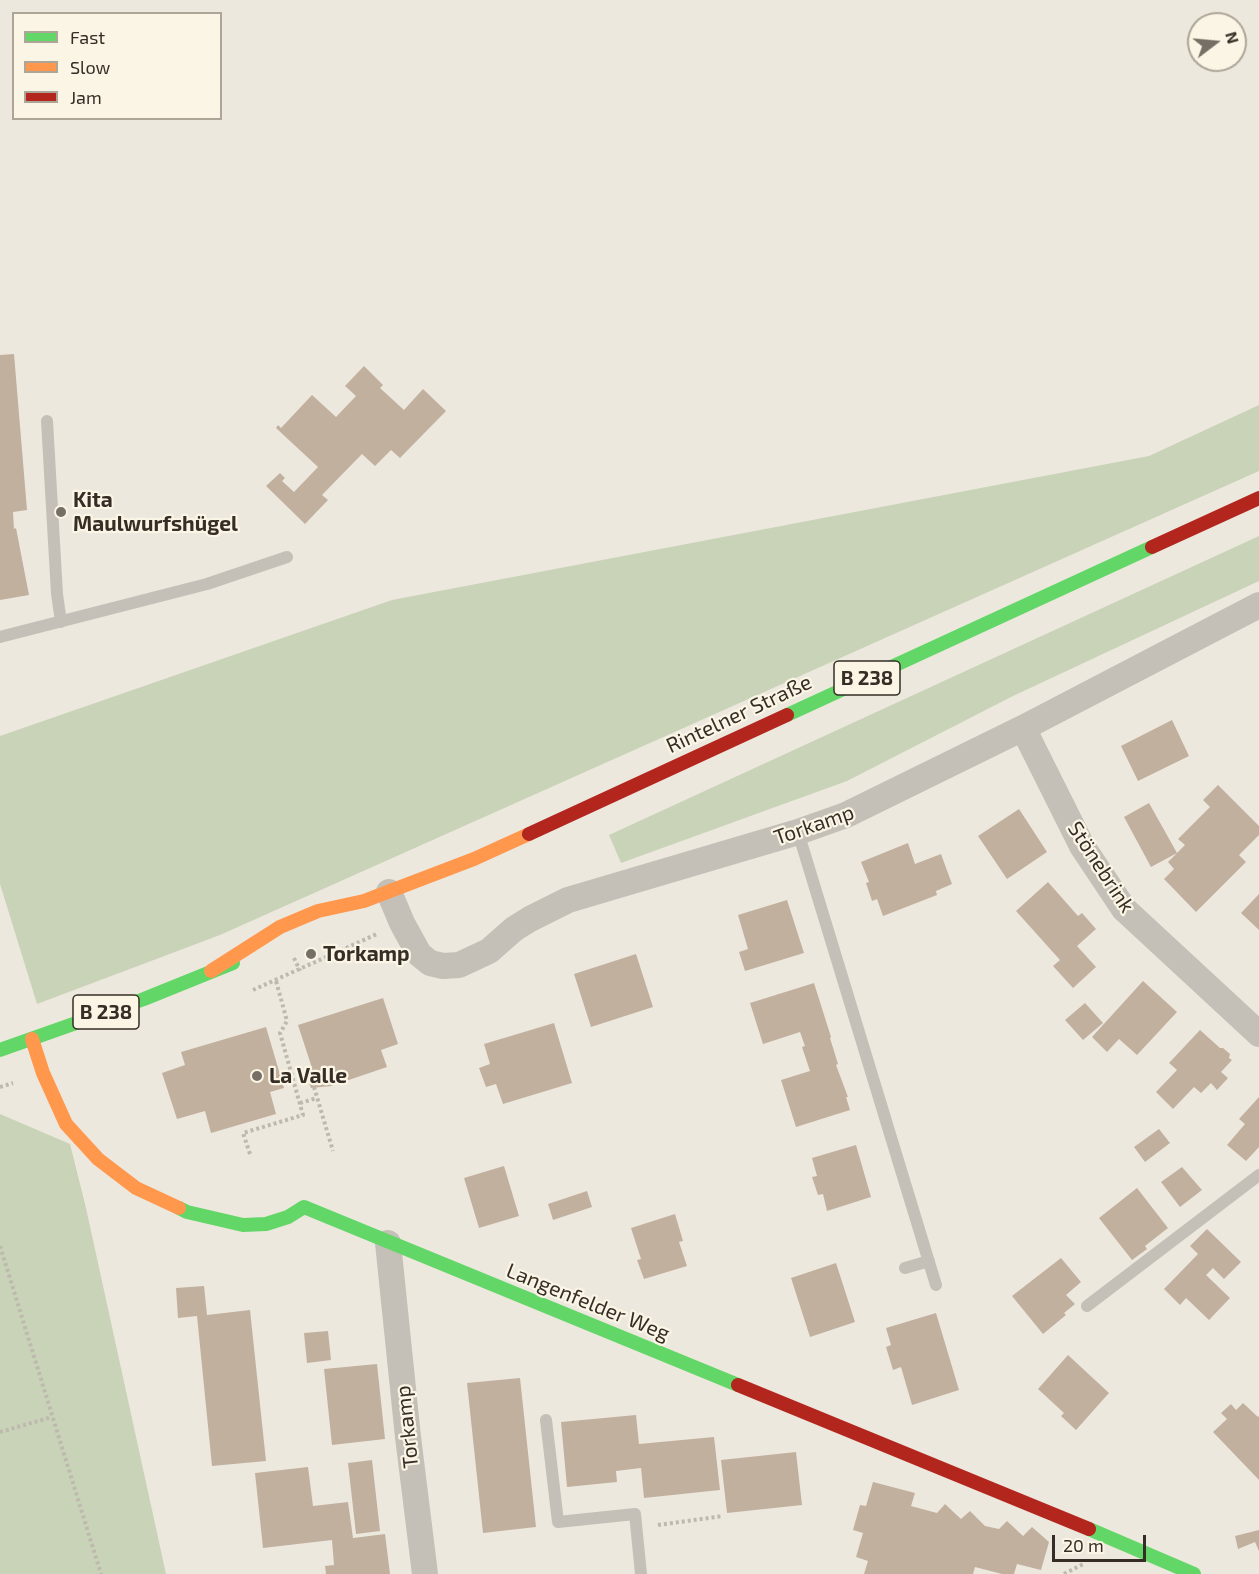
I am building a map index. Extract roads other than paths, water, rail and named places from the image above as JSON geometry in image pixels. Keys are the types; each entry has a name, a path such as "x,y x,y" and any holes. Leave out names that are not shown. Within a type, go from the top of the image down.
{"main road":[{"name":"Rintelner Straße","path":"211,970 280,927 318,911 364,901 474,859 1259,498"},
{"name":"Rintelner Straße","path":"335,920 364,901"},
{"name":"Rintelner Straße","path":"0,1050 144,999 211,970 269,951"},
{"name":"Langenfelder Weg","path":"32,1039 46,1082 66,1124 98,1159 136,1188 187,1212 243,1225 266,1224 288,1217 304,1207 1124,1542 1194,1574"}],"street":[{"name":"Torkamp","path":"389,892 402,923 419,954 430,963 443,966 459,965 489,951 514,929 568,900 798,832 846,815 1023,728 1259,605"},
{"name":"Stönebrink","path":"1023,728 1082,846 1124,909 1259,1034"},
{"name":"Torkamp","path":"388,1243 425,1574"}],"lane":[{"path":"47,421 57,594 61,622"},
{"path":"0,637 207,584 287,557"},
{"path":"798,832 936,1285"},
{"path":"1087,1306 1259,1174"},
{"path":"904,1268 929,1261"},
{"path":"546,1420 558,1522 636,1514 641,1574"}],"place":[{"name":"Kita Maulwurfshügel","path":"61,512"},
{"name":"Torkamp","path":"311,954"},
{"name":"La Valle","path":"257,1076"}]}
